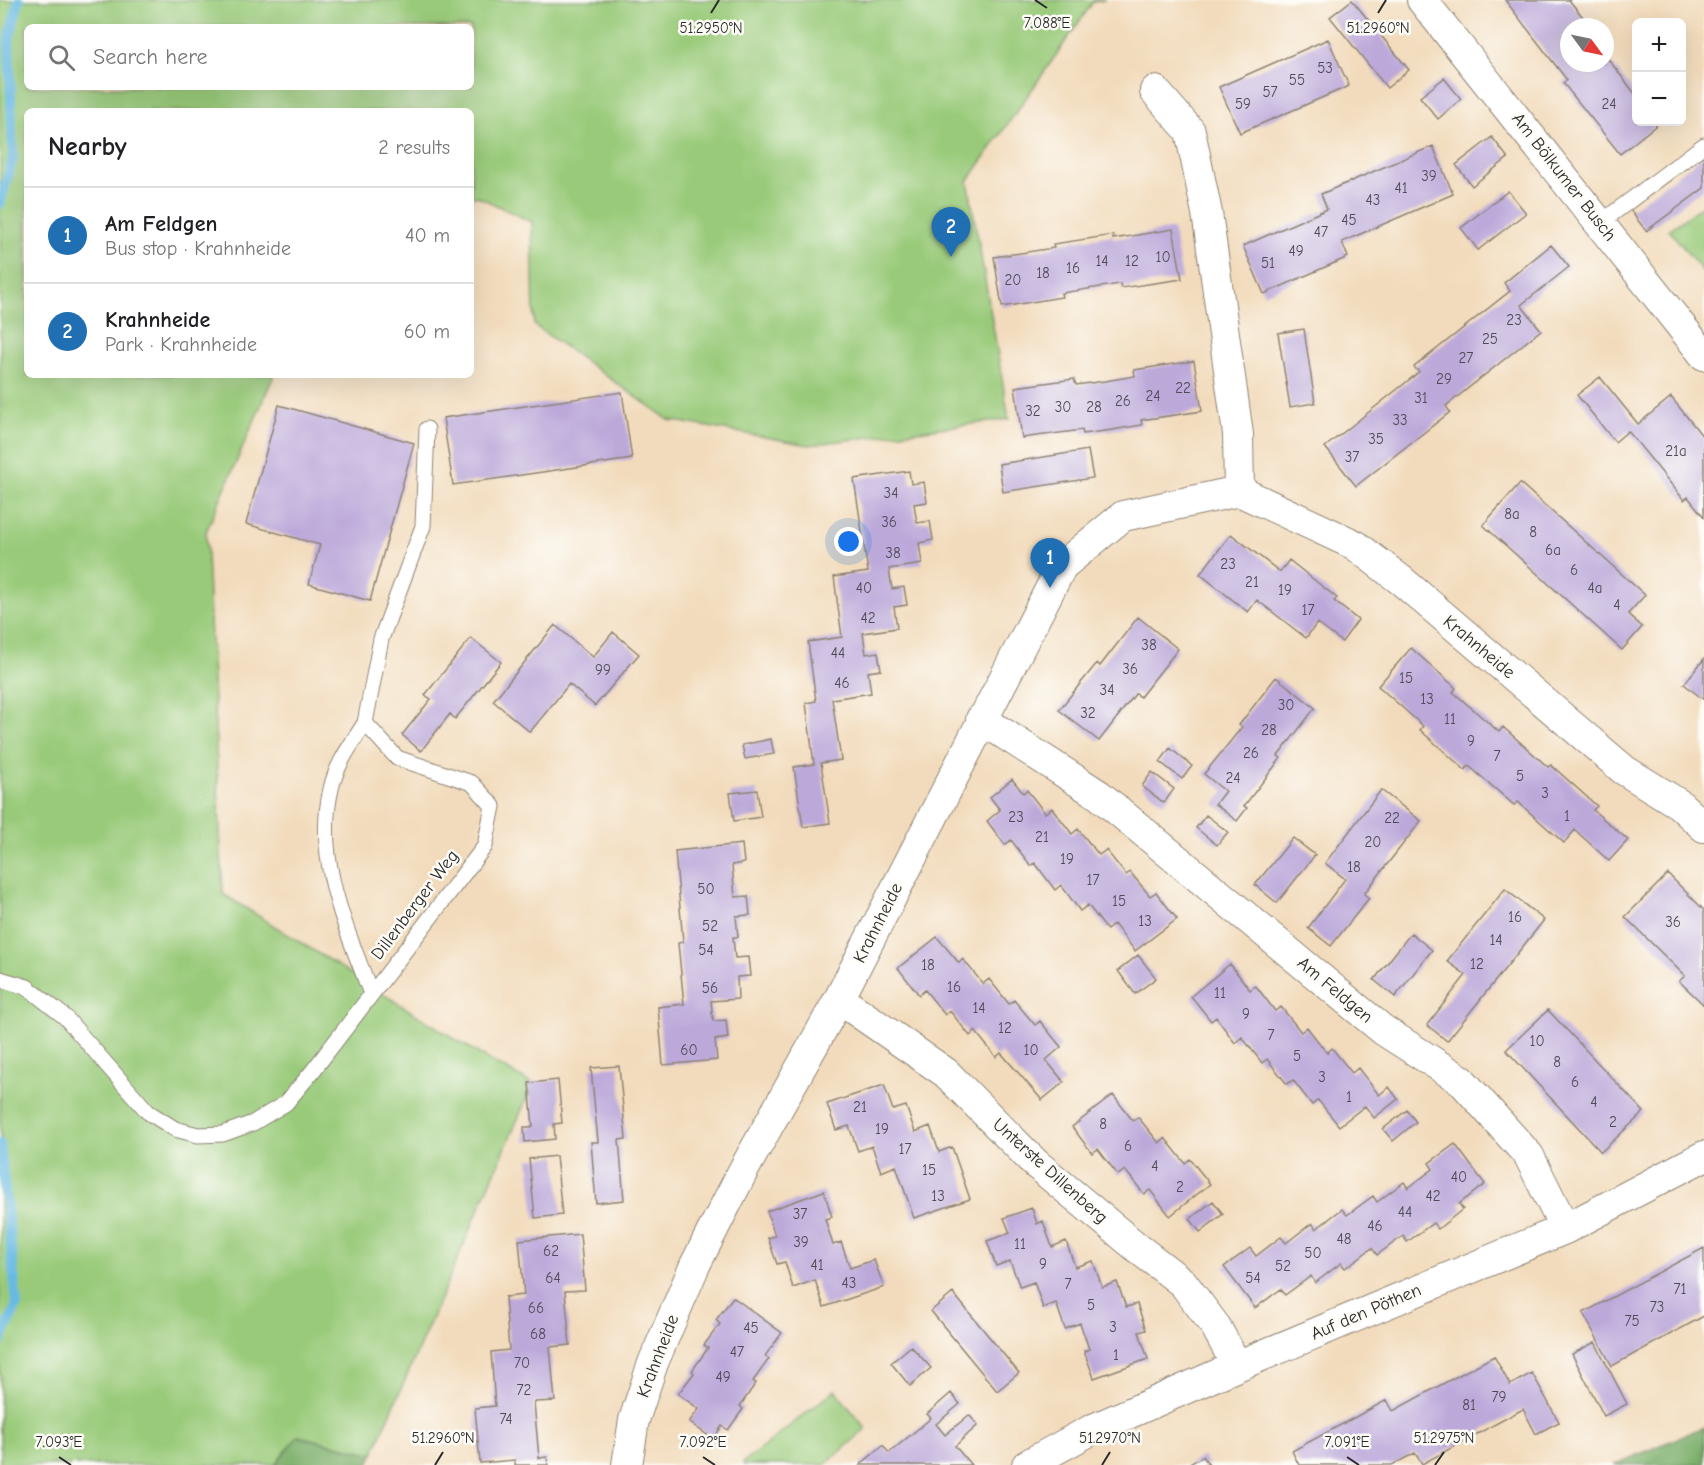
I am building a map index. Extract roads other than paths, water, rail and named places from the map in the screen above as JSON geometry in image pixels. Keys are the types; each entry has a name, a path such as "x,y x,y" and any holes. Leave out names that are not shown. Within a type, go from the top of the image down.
{"street":[{"name":"Am Bölkumer Busch","path":"1422,0 1704,355"},
{"path":"1155,91 1191,131 1207,213 1238,434 1239,491"},
{"name":"Krahnheide","path":"627,1465 634,1420 653,1363 695,1265 743,1171 839,999 981,719 1062,566 1123,516 1239,491 1355,545 1401,580 1624,770 1679,804 1704,827"},
{"name":"Am Feldgen","path":"981,719 1099,795 1383,1030 1461,1080 1529,1156 1565,1228"},
{"name":"Unterste Dillenberg","path":"839,999 946,1073 1035,1163 1183,1283 1216,1327 1237,1366"},
{"name":"Auf den Pöthen","path":"1027,1465 1091,1430 1565,1228 1704,1156"}],"lane":[{"path":"1600,223 1704,145"},
{"path":"371,994 330,873 327,850 328,806 331,787 346,752 365,723 381,639 423,526 427,429"},
{"name":"Dillenberger Weg","path":"0,979 27,987 65,1017 148,1112 175,1129 198,1135 223,1134 252,1123 286,1103 485,846 493,806 472,783 398,758 365,723"}],"waterway":[{"path":"0,204 13,158 9,40 19,0"},
{"path":"0,1144 17,1305 0,1342"}],"place":[{"name":"Krahnheide","path":"951,257"},
{"name":"Am Feldgen","path":"1050,588"}]}
